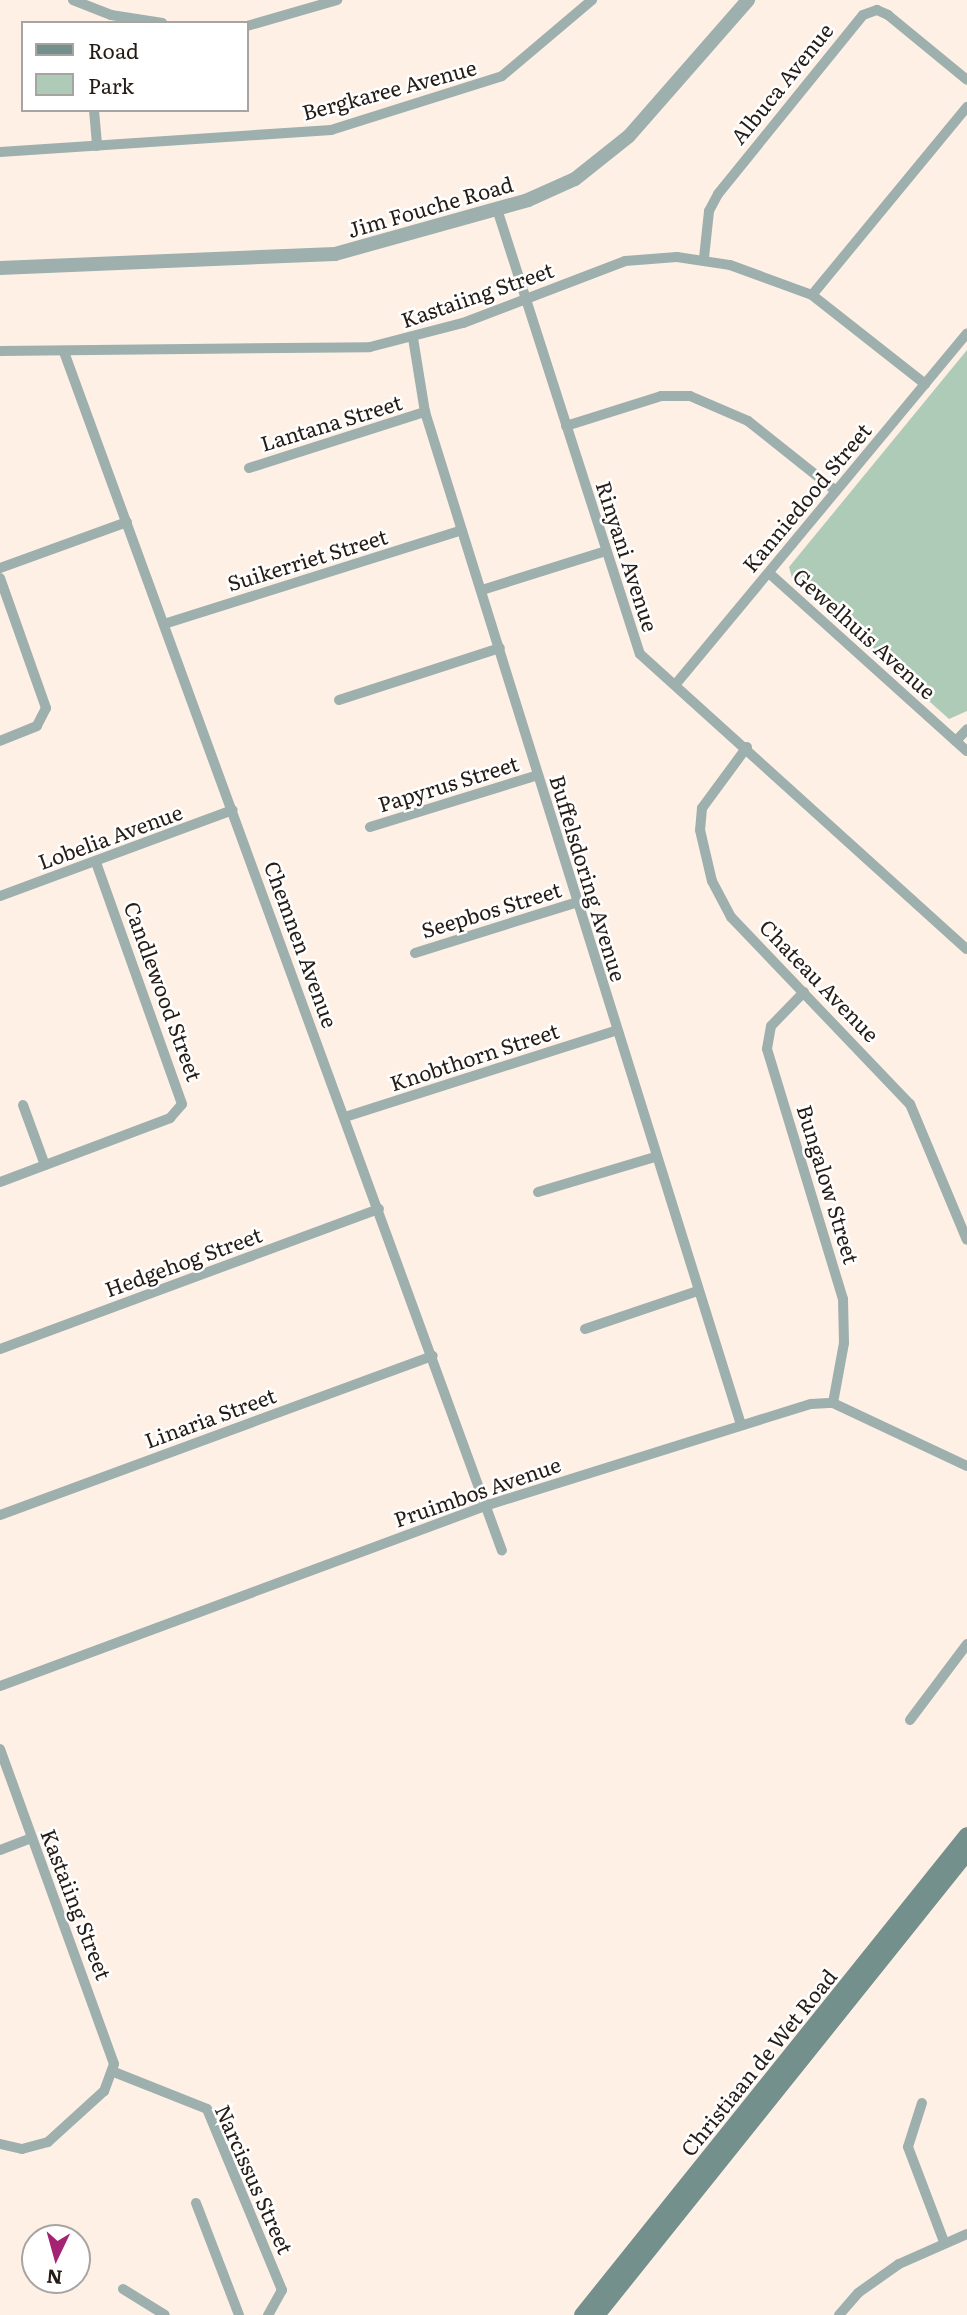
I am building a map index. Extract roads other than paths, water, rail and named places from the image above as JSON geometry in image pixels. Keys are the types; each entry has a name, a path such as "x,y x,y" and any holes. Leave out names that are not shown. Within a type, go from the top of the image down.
{"main road":[{"name":"Christiaan de Wet Road","path":"582,2315 967,1835"},
{"name":"Christiaan de Wet Road","path":"597,2315 967,1853"}],"street":[{"path":"73,0 110,19 136,21"},
{"path":"248,26 303,5 337,0"},
{"name":"Bergkaree Avenue","path":"0,152 298,135 380,116 502,76 592,0"},
{"name":"Jim Fouche Road","path":"0,268 335,254 497,209 563,186 607,155 660,106 748,0"},
{"name":"Albuca Avenue","path":"704,258 709,211 718,194 863,15 877,10 888,15 967,80"},
{"path":"812,295 967,107"},
{"path":"94,112 97,146"},
{"name":"Rinyani Avenue","path":"497,209 640,654 747,747 967,949"},
{"name":"Kastaiing Street","path":"0,351 359,348 413,338 625,261 704,258 812,295 925,384"},
{"name":"Kanniedood Street","path":"675,685 967,333"},
{"name":"Buffelsdoring Avenue","path":"413,338 425,412 578,902 615,1031 741,1425"},
{"name":"Chemnen Avenue","path":"64,352 488,1504 502,1551"},
{"path":"566,426 661,396 690,396 748,421 836,491"},
{"name":"Lantana Street","path":"249,468 425,412"},
{"path":"0,568 127,522"},
{"name":"Suikerriet Street","path":"163,624 462,530"},
{"path":"482,590 606,551"},
{"name":"Gewelhuis Avenue","path":"769,573 967,751"},
{"path":"0,578 46,708 37,726 0,741"},
{"path":"339,699 500,648"},
{"path":"956,741 967,729"},
{"name":"Chateau Avenue","path":"747,747 705,799 699,819 702,848 731,917 910,1104 967,1240"},
{"name":"Papyrus Street","path":"370,827 538,775"},
{"name":"Lobelia Avenue","path":"0,896 233,810"},
{"name":"Candlewood Street","path":"0,1181 170,1118 182,1104 96,862"},
{"name":"Seepbos Street","path":"415,953 578,902"},
{"name":"Bungalow Street","path":"804,992 771,1026 767,1049 843,1299 844,1343 832,1403"},
{"name":"Knobthorn Street","path":"345,1117 615,1031"},
{"path":"23,1105 45,1165"},
{"path":"538,1192 655,1157"},
{"name":"Hedgehog Street","path":"0,1349 379,1209"},
{"path":"585,1329 697,1291"},
{"name":"Linaria Street","path":"0,1515 433,1356"},
{"path":"832,1403 967,1466"},
{"name":"Pruimbos Avenue","path":"0,1686 488,1504 741,1425 832,1403"},
{"path":"910,1720 967,1644"},
{"name":"Kastaiing Street","path":"0,1749 113,2054 114,2072"},
{"path":"0,1850 32,1838"},
{"path":"0,2144 22,2148 48,2142 104,2091 114,2072"},
{"name":"Narcissus Street","path":"114,2072 207,2109 282,2290 268,2315"},
{"path":"922,2103 908,2147 944,2242"},
{"path":"196,2203 239,2315"},
{"path":"839,2315 884,2273 944,2242 967,2234"},
{"path":"123,2289 165,2315"}]}
